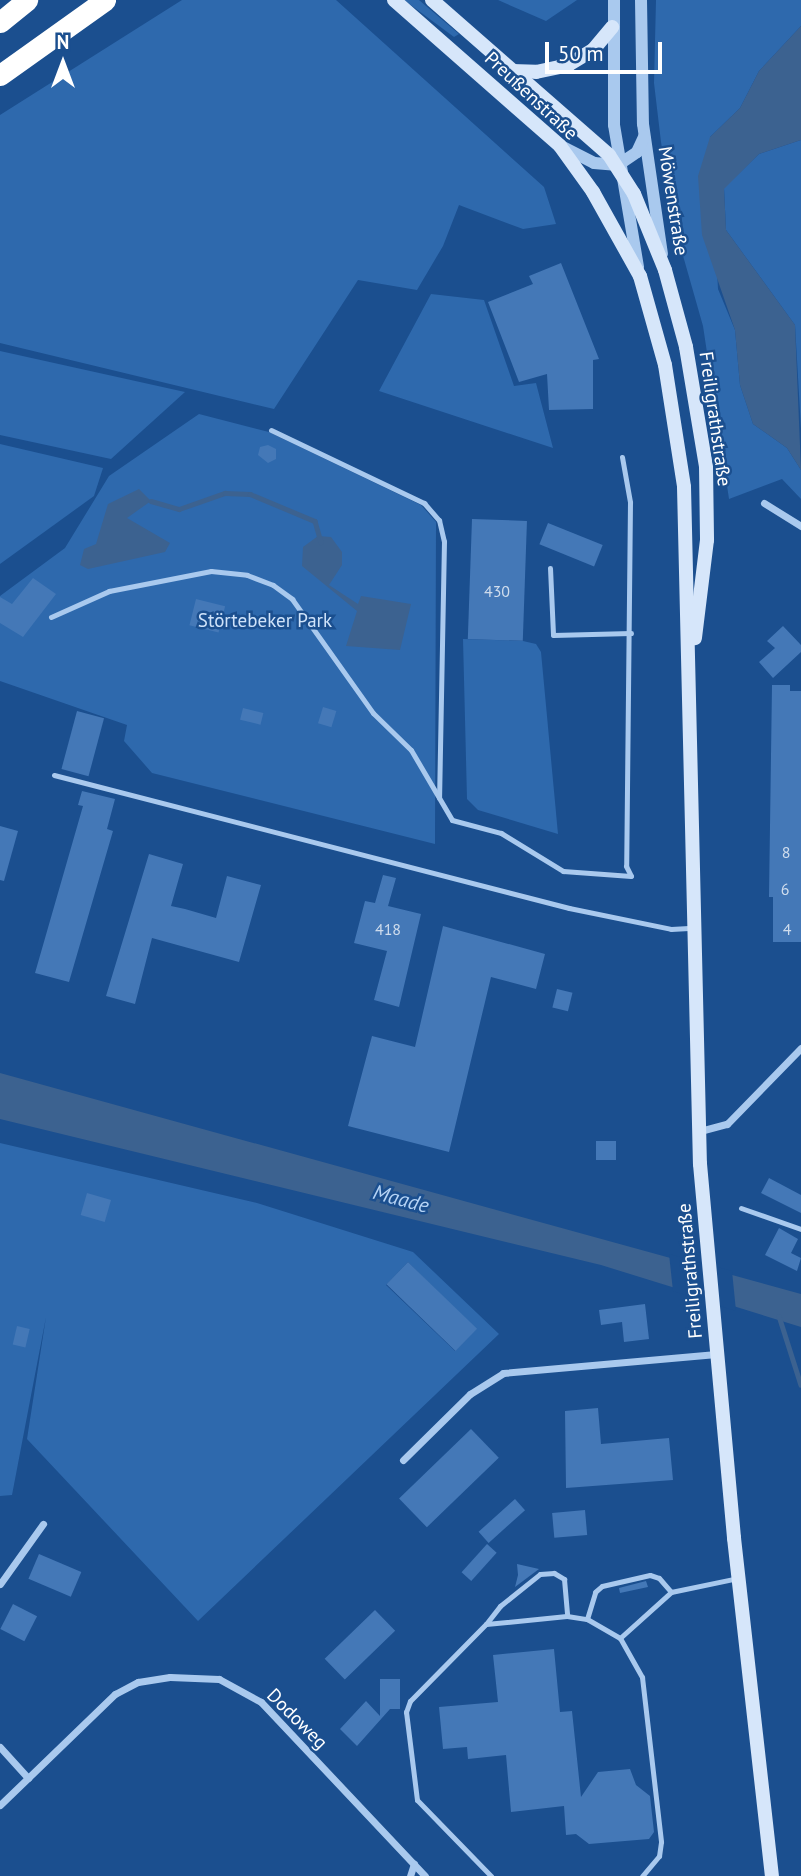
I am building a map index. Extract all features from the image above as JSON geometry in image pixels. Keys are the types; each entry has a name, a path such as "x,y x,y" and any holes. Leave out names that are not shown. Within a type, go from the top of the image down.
{"highway":[{"path":"0,22 27,0"},
{"path":"0,75 105,0"}],"main road":[{"name":"Preußenstraße","path":"394,0 560,146 593,192 640,276"},
{"name":"Preußenstraße","path":"432,0 618,165 665,270"},
{"path":"512,71 536,72 568,65 593,50 612,27"},
{"name":"Freiligrathstraße","path":"665,270 693,382 706,466 707,540 691,660"},
{"name":"Freiligrathstraße","path":"640,276 679,436 691,660 700,1131 706,1238 738,1578 772,1876"}],"street":[{"path":"614,0 612,27 618,165 640,276"},
{"name":"Möwenstraße","path":"641,0 644,137 665,270"},
{"name":"Möwenstraße","path":"618,165 636,152 644,137"},
{"path":"560,146 594,163 618,165"},
{"path":"764,503 801,526"},
{"path":"700,1131 727,1124 801,1048"},
{"path":"403,1460 470,1394 503,1373 716,1354"},
{"path":"0,1584 43,1524"},
{"name":"Dodoweg","path":"0,1805 115,1694 138,1682 197,1675 219,1679 261,1702 425,1876"},
{"path":"0,1747 28,1778"},
{"path":"410,1876 414,1864"}],"lane":[{"path":"271,430 424,503 439,520 444,541 439,801"},
{"path":"51,617 109,591 211,571 247,575 273,585 292,599 373,713 411,750 452,820 501,833 564,871 631,876 626,866 631,633 630,502 622,457"},
{"path":"550,568 553,635 631,633"},
{"path":"54,775 569,908 671,929 695,928"},
{"path":"741,1208 801,1229"},
{"path":"491,1876 417,1800 406,1712 410,1701 486,1624 500,1606 540,1574 554,1573 564,1579 567,1616"},
{"path":"587,1619 595,1592 602,1586 650,1575 660,1578 671,1592"},
{"path":"620,1638 671,1592 738,1578"},
{"path":"486,1624 567,1616 587,1619 620,1638 642,1677 659,1817 659,1856 642,1876"}],"green space":[{"path":"182,0 336,0 544,187 556,224 523,229 459,205 443,246 417,290 358,280 274,409 0,343 0,115"},
{"path":"404,0 419,0 459,34 454,37"},
{"path":"498,0 577,0 546,21"},
{"path":"656,0 801,0 801,26 759,71 740,108 710,137 718,289 735,330 740,385 753,424 787,448 801,470 801,499 782,479 729,499 703,326 674,224 661,142 654,83"},
{"path":"801,140 801,429 795,325 726,230 724,188 759,154"},
{"path":"431,294 484,300 514,386 536,383 553,448 379,391"},
{"path":"0,351 185,392 111,459 0,435"},
{"name":"Störtebeker Park","path":"199,414 269,432 421,505 436,522 435,844 152,773 124,741 127,725 0,681 0,596 65,548 109,476"},
{"path":"0,444 103,468 94,496 0,564"},
{"path":"463,639 523,641 536,644 541,652 558,834 478,810 467,799"},
{"path":"0,1143 257,1203 413,1252 499,1334 198,1621 27,1439 46,1317 12,1495 0,1496","holes":["408,1262 476,1329 455,1351 386,1285"]}],"water":[{"path":"801,26 801,140 759,154 724,189 726,230 795,325 801,470 787,448 753,424 740,385 735,330 702,235 698,176 710,137 740,108 759,71"},
{"path":"139,489 151,501 127,518 170,543 165,552 88,569 80,565 84,549 96,544 108,504"},
{"path":"318,536 331,537 342,552 342,565 329,585 358,604 361,596 411,604 400,650 346,646 357,611 302,566 303,547"},
{"name":"Maade","path":"0,1073 801,1294 801,1327 601,1265 0,1119"}],"pier":[{"path":"669,1254 732,1271 736,1311 673,1291"}],"building":[{"path":"561,263 599,359 593,360 593,409 549,410 547,374 519,382 488,302 533,284 529,276"},
{"path":"268,445 276,449 276,459 268,463 258,455 260,447"},
{"path":"472,519 527,521 523,641 468,639"},
{"path":"548,523 603,545 594,566 539,544"},
{"path":"33,578 56,594 23,637 0,623 0,597 12,604"},
{"path":"196,599 225,606 219,632 189,625"},
{"path":"783,626 801,645 801,652 773,678 759,662 775,648 767,641"},
{"path":"772,685 790,685 790,691 801,691 801,942 773,942 773,897 769,897"},
{"path":"323,707 336,711 331,727 318,723"},
{"path":"243,708 263,713 260,725 240,720"},
{"path":"77,711 104,718 89,776 61,769"},
{"path":"82,791 115,799 107,829 113,831 69,982 35,973 83,806 78,805"},
{"path":"0,826 18,831 4,881 0,880"},
{"path":"149,854 183,864 171,906 216,918 227,876 261,885 239,962 152,938 135,1004 106,996"},
{"path":"383,875 396,878 388,906 421,914 399,1007 374,1000 387,951 354,943 365,901 375,903"},
{"path":"443,926 545,954 536,989 491,977 449,1152 348,1126 372,1036 415,1047"},
{"path":"557,989 573,993 568,1011 552,1007"},
{"path":"596,1141 616,1141 616,1160 596,1160"},
{"path":"769,1178 801,1195 801,1213 761,1193"},
{"path":"87,1193 111,1200 105,1222 81,1215"},
{"path":"779,1228 798,1239 791,1253 801,1258 797,1271 765,1255"},
{"path":"408,1262 477,1329 456,1351 386,1284"},
{"path":"645,1304 649,1339 624,1342 622,1322 601,1325 599,1310"},
{"path":"17,1326 30,1329 25,1347 13,1345"},
{"path":"598,1408 601,1444 669,1438 673,1480 566,1488 565,1411"},
{"path":"471,1429 499,1458 427,1527 399,1498"},
{"path":"515,1499 525,1510 489,1543 479,1532"},
{"path":"585,1510 587,1535 554,1538 552,1513"},
{"path":"487,1544 497,1553 471,1581 462,1572"},
{"path":"39,1554 81,1572 71,1597 28,1579"},
{"path":"517,1564 539,1569 515,1587 518,1575"},
{"path":"646,1581 648,1587 620,1593 619,1588"},
{"path":"13,1604 37,1616 24,1641 0,1629"},
{"path":"375,1610 395,1631 345,1679 325,1659"},
{"path":"554,1649 560,1712 572,1711 581,1797 598,1772 630,1769 636,1785 650,1796 654,1832 649,1839 589,1844 576,1834 566,1835 564,1806 511,1812 506,1755 468,1759 467,1747 443,1749 439,1707 498,1702 493,1655"},
{"path":"380,1679 400,1679 400,1709 390,1709 357,1746 340,1729 366,1701 380,1716"}],"waterway":[{"path":"151,501 179,509 225,493 250,494 315,521 321,542"},
{"path":"779,1316 801,1385"}]}
